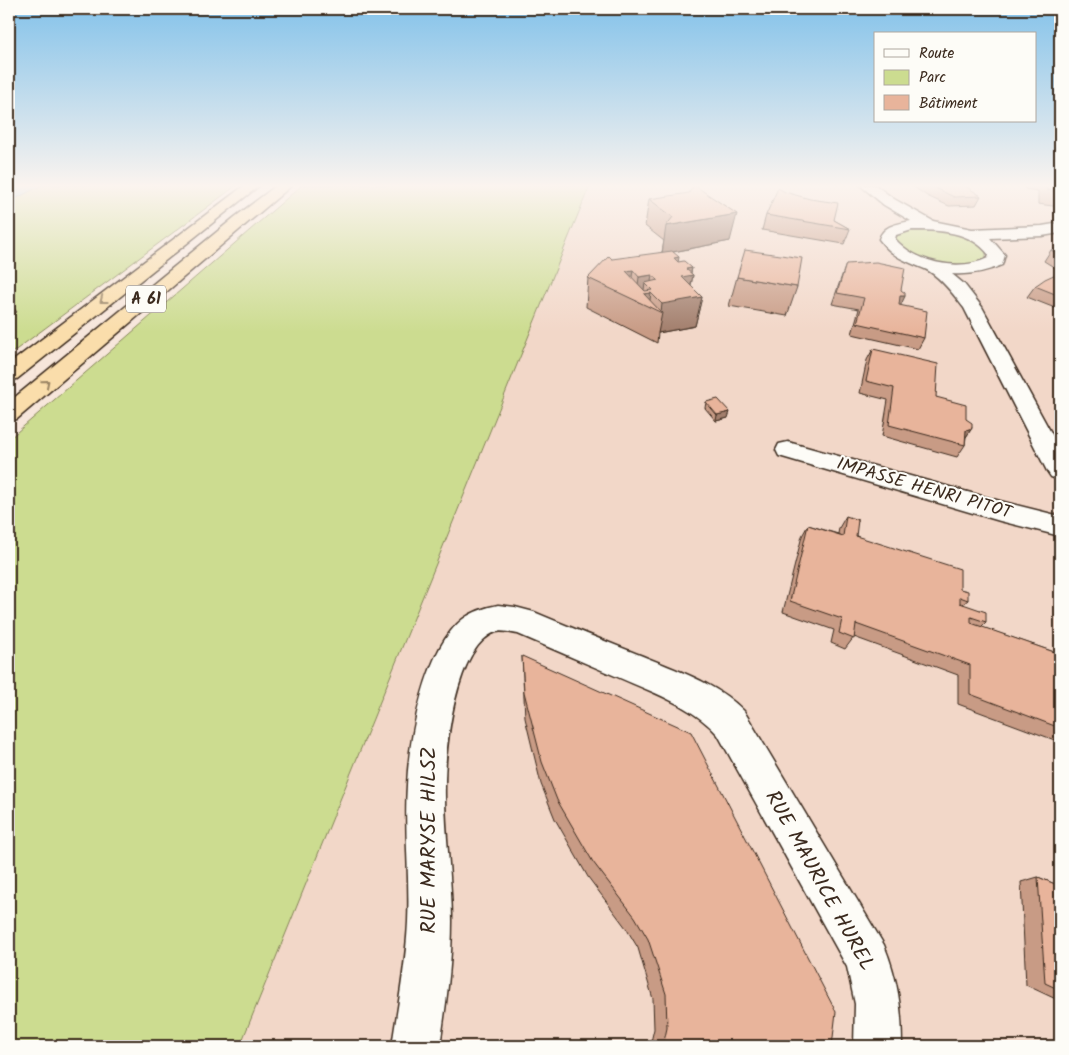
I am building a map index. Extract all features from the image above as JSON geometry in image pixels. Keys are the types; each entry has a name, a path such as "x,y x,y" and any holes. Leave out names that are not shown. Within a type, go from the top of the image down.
{"highway":[{"name":"A 61","path":"9,374 189,234"},
{"name":"A 61","path":"9,414 223,234"}],"street":[{"path":"888,234 887,239 891,247 902,255 931,265 963,270 978,269 989,266 996,261 997,255 994,248 968,234"},
{"path":"994,248 1033,234"},
{"path":"931,265 958,288 972,307 1060,472"},
{"path":"972,307 968,281 978,269"},
{"name":"IMPASSE HENRI PITOT","path":"788,450 1000,511 1060,526"},
{"name":"RUE MARYSE HILSZ","path":"416,1046 428,961 430,904 426,830 427,768 432,724 448,667 468,635 477,626 488,620 512,619 523,622 702,699 712,705 731,723"},
{"name":"RUE MAURICE HUREL","path":"731,723 868,961 878,1004 878,1046"}],"shaded area":[{"path":"570,234 1060,234 1060,1046 240,1046"}],"green space":[{"path":"9,234 171,234 9,355"},
{"path":"245,234 570,234 240,1046 9,1046 9,439"},
{"path":"899,234 953,234 969,239 977,244 986,250 986,256 981,261 972,264 939,263 919,257 908,251 896,242"}],"building":[{"path":"745,250 802,258 797,287 737,277"},
{"path":"1051,250 1060,250 1060,256"},
{"path":"672,251 679,257 674,258 678,262 684,261 692,268 686,269 693,275 682,277 702,297 662,304 651,293 644,294 662,313 588,278 609,256 612,259","holes":["633,270 639,277 652,275 658,280 645,283 652,290 645,291 626,271"]},
{"path":"876,262 905,268 901,290 905,293 905,296 900,296 899,305 927,311 924,338 857,323 864,298 837,293 846,264"},
{"path":"1058,273 1060,274 1060,296 1035,286 1045,279"},
{"path":"873,349 938,364 936,397 966,405 966,419 972,423 972,428 966,430 965,445 889,425 894,388 866,381"},
{"path":"718,399 730,412 717,415 706,402"},
{"path":"846,516 858,520 856,536 960,569 960,589 968,591 968,600 960,597 960,603 986,612 986,622 971,617 971,623 1060,654 1060,728 970,694 970,665 856,624 854,639 839,633 842,619 790,601 808,525 843,536"},
{"path":"522,656 691,732 836,1012 832,1046 663,1046 667,1028 666,994 648,939 635,917 593,862 557,800 542,762 524,692"},
{"path":"1038,877 1060,886 1060,990 1045,983"}]}
